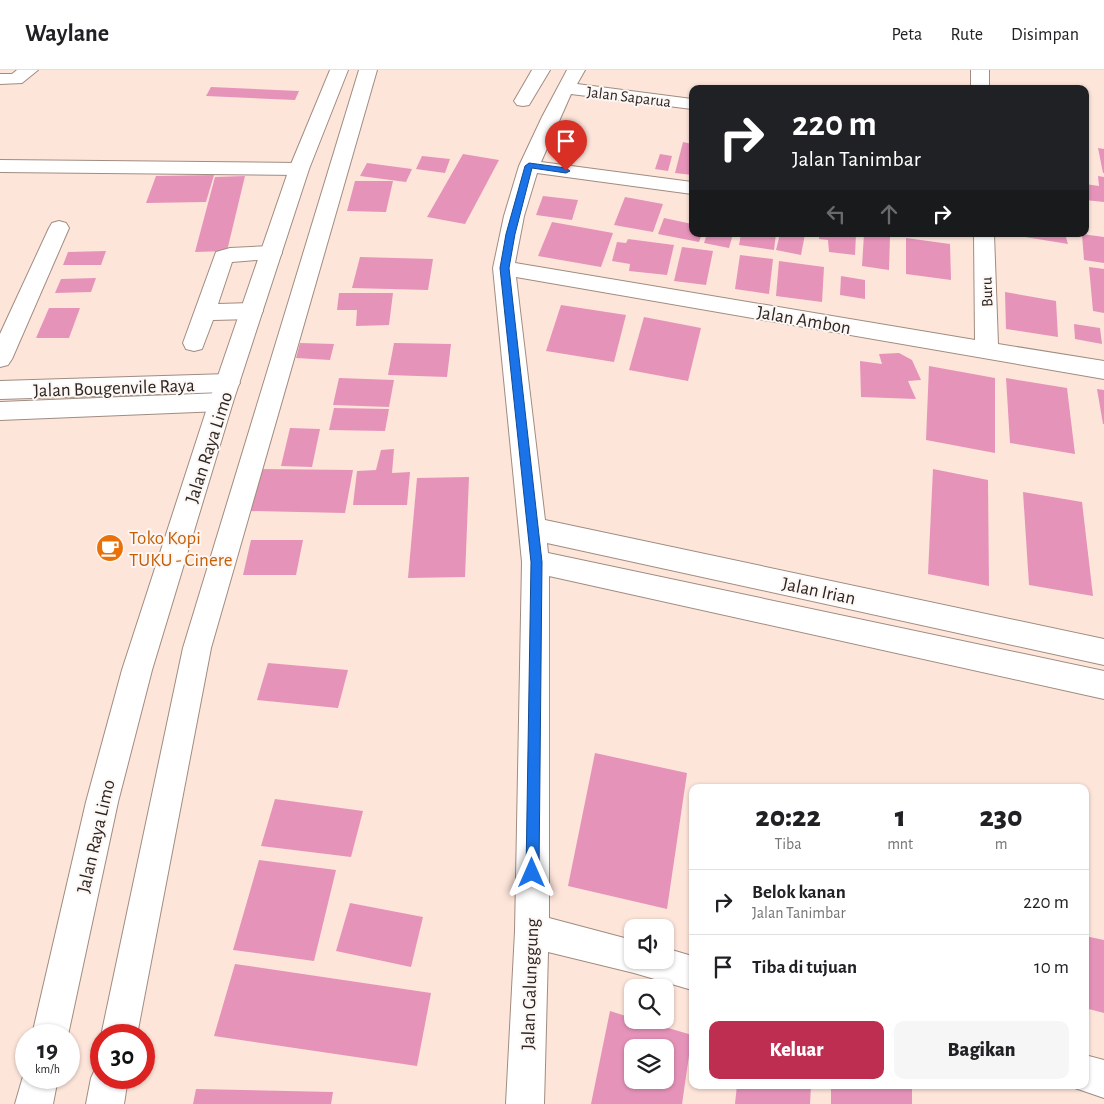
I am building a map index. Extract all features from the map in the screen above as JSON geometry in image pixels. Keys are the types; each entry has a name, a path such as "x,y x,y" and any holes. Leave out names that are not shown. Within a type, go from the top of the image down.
{"street":[{"name":"Jalan Raya Limo","path":"52,1024 102,802 138,670 225,393 299,169 339,70"},
{"path":"121,1024 197,648 368,70"},
{"path":"524,101 541,70"},
{"path":"980,70 980,85"},
{"name":"Jalan Saparua","path":"570,79 689,103"},
{"name":"Jalan Galunggung","path":"524,1104 532,931 536,562 534,529 504,268 510,234 529,166 570,79"},
{"path":"0,166 299,169"},
{"path":"529,166 689,188"},
{"path":"0,358 59,228"},
{"name":"Buru","path":"984,237 987,350"},
{"path":"194,343 223,258 230,255 272,253"},
{"name":"Jalan Ambon","path":"504,268 1104,370"},
{"path":"204,312 252,311"},
{"name":"Jalan Bougenvile Raya","path":"0,390 225,393"},
{"name":"Jalan Bougenvile Raya","path":"0,412 225,393"},
{"name":"Jalan Irian","path":"534,529 1104,652"},
{"name":"Jalan Irian","path":"536,562 1104,685"},
{"path":"532,931 624,955"},
{"path":"674,968 689,972"},
{"path":"1089,1075 1104,1079"},
{"path":"34,1104 37,1089"},
{"path":"105,1104 108,1089"}],"building":[{"path":"211,87 299,91 295,100 206,96"},
{"path":"683,142 689,143 689,175 675,173"},
{"path":"1098,148 1104,149 1104,173 1103,173"},
{"path":"463,154 499,160 465,224 427,217"},
{"path":"660,154 672,156 668,171 655,169"},
{"path":"422,156 450,159 445,173 416,169"},
{"path":"367,163 412,169 406,182 360,176"},
{"path":"214,175 206,202 146,203 156,176"},
{"path":"245,176 227,251 195,252 215,177"},
{"path":"1098,176 1104,177 1104,202 1089,200 1089,185 1099,186"},
{"path":"355,181 393,181 386,212 347,211"},
{"path":"543,196 578,200 572,220 536,215"},
{"path":"625,197 663,204 653,232 614,225"},
{"path":"664,218 689,223 689,237 701,237 699,242 658,234"},
{"path":"552,222 613,233 601,267 538,256"},
{"path":"1089,235 1104,237 1104,263 1084,260 1082,237 1089,237"},
{"path":"706,237 732,237 729,248 704,243"},
{"path":"740,237 776,237 774,250 739,245"},
{"path":"779,237 804,237 801,255 776,250"},
{"path":"819,237 856,237 855,255 829,252 828,240 819,239"},
{"path":"864,237 890,237 889,270 862,266"},
{"path":"1025,237 1066,237 1068,244"},
{"path":"906,238 950,244 951,280 906,274"},
{"path":"628,239 674,245 667,275 629,271 630,264 612,261 617,242 626,243"},
{"path":"682,247 713,251 706,285 674,281"},
{"path":"106,251 101,265 63,265 68,252"},
{"path":"740,255 773,259 769,294 735,289"},
{"path":"360,257 433,259 428,290 352,288"},
{"path":"779,261 824,267 822,302 776,296"},
{"path":"1089,267 1104,269 1104,313 1093,311"},
{"path":"841,276 865,280 865,299 840,295"},
{"path":"96,278 91,292 55,293 61,279"},
{"path":"1005,292 1056,301 1058,337 1006,329"},
{"path":"339,293 393,293 389,325 356,326 357,310 337,310"},
{"path":"561,305 626,315 614,362 546,351"},
{"path":"49,308 80,308 69,338 36,338"},
{"path":"644,317 701,328 688,381 629,370"},
{"path":"1074,324 1100,328 1102,344 1075,339"},
{"path":"300,343 334,344 330,360 296,358"},
{"path":"394,343 451,344 447,377 388,375"},
{"path":"899,353 912,360 921,380 908,381 916,399 861,397 860,361 882,364 879,354"},
{"path":"929,366 995,378 995,453 926,440"},
{"path":"339,378 394,380 389,407 333,405"},
{"path":"1006,378 1067,388 1075,454 1010,443"},
{"path":"1097,389 1104,390 1104,424 1103,424"},
{"path":"334,408 389,409 385,431 329,430"},
{"path":"290,428 320,429 312,467 281,466"},
{"path":"394,449 392,473 410,472 407,505 353,505 357,471 376,470 381,450"},
{"path":"260,469 353,470 345,513 249,511"},
{"path":"933,469 988,480 989,586 928,574"},
{"path":"469,477 465,577 408,578 417,478"},
{"path":"1023,492 1082,502 1093,596 1029,585"},
{"path":"251,540 303,540 296,575 243,575"},
{"path":"268,663 348,670 338,708 257,700"},
{"path":"595,753 687,773 667,909 568,886"},
{"path":"275,799 363,811 351,857 261,846"},
{"path":"259,860 336,870 314,961 233,950"},
{"path":"350,903 423,917 411,967 336,951"},
{"path":"1089,937 1104,940 1104,1013 1089,1009"},
{"path":"235,964 431,993 417,1066 214,1036"},
{"path":"610,1011 624,1015 624,1029 672,1029 689,1034 689,1056 682,1104 591,1104"},
{"path":"196,1089 333,1092 331,1104 193,1104"},
{"path":"737,1089 811,1089 810,1104 735,1104"},
{"path":"831,1089 912,1089 912,1104 831,1104"}],"place":[{"name":"Toko Kopi TUKU - Cinere","path":"110,548"}],"route":[{"path":"532,873 536,562 504,268 510,234 529,166 566,171"}]}
